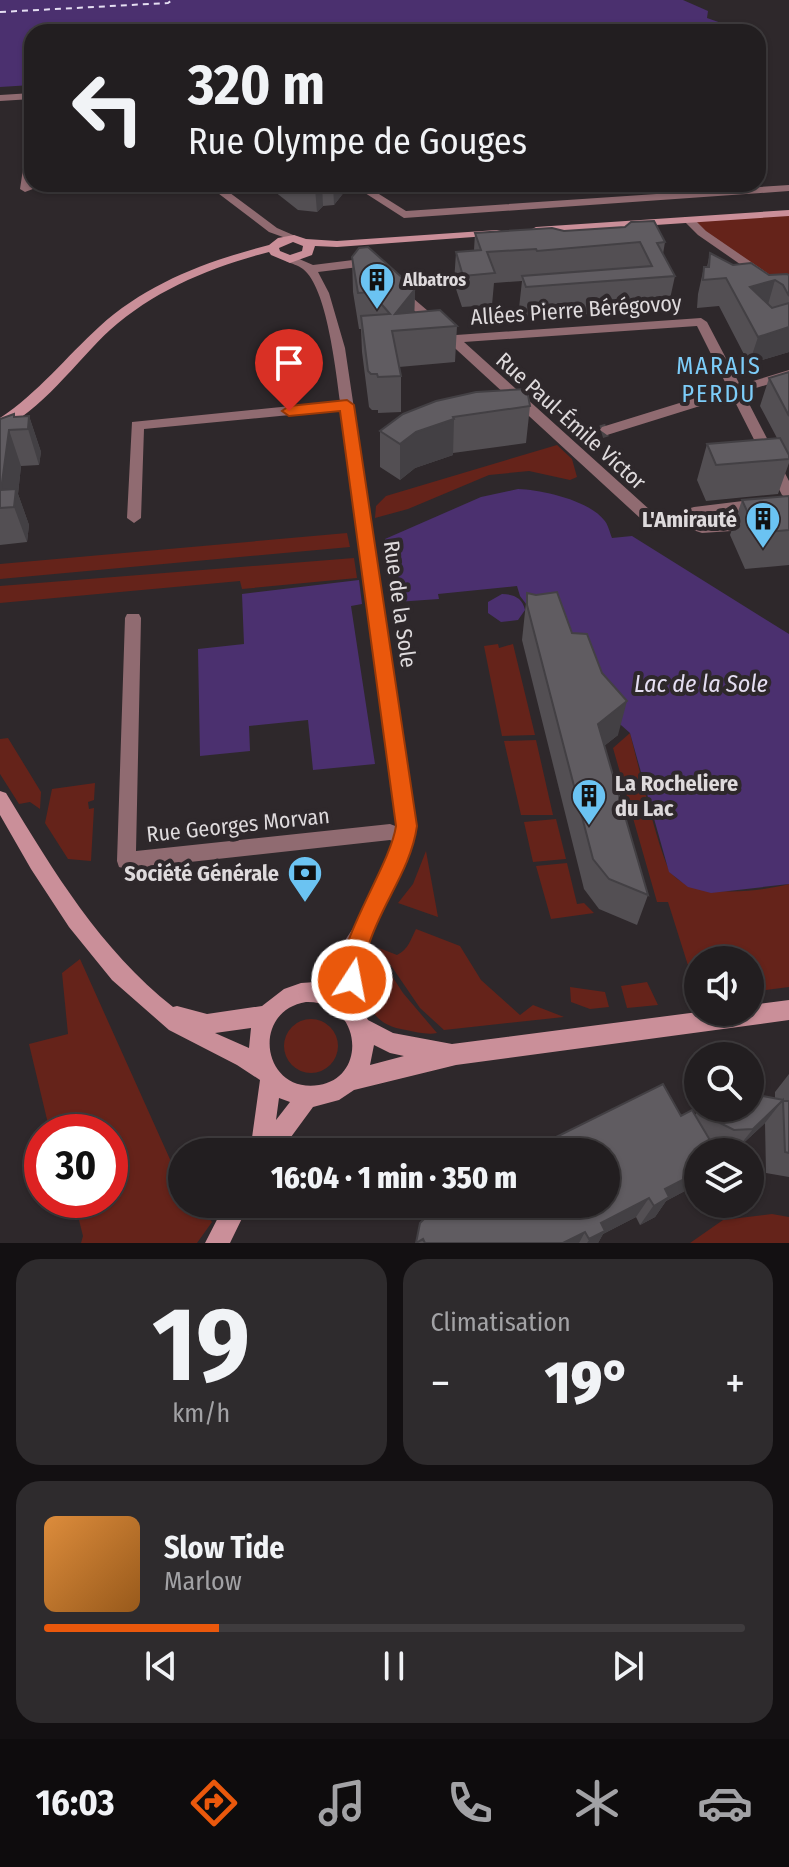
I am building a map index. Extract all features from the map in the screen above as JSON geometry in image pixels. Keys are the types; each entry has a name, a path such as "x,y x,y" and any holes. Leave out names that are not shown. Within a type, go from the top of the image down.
{"street":[{"path":"0,98 24,96"},
{"path":"766,190 789,188"},
{"path":"220,192 278,247 309,257 337,244 509,232"},
{"path":"368,192 404,215 732,192"},
{"path":"524,231 789,213"},
{"path":"688,219 708,237 789,294"},
{"path":"0,424 24,407 107,326 139,301 191,273 278,247 294,238 309,257"},
{"name":"Rue Paul-Émile Victor","path":"309,257 369,262 638,508 669,524 690,521"},
{"name":"Rue de la Sole","path":"309,257 333,326 347,405 407,826 405,838 358,944 321,992"},
{"name":"Allées Pierre Bérégovoy","path":"452,339 701,322 789,495"},
{"path":"607,430 789,374"},
{"path":"134,518 137,425 347,405"},
{"path":"789,501 701,510 689,514 690,521 707,529 789,522"},
{"name":"Rue Georges Morvan","path":"133,618 126,861 390,832 405,838"},
{"path":"0,799 85,936 127,984 190,1033 246,1058 284,1090 308,1096 325,1094 346,1081 456,1054 789,1010"},
{"name":"Rue de la Sole","path":"343,1001 352,980 358,944"},
{"path":"265,1138 268,1076 259,1041 269,1015 295,994 321,992 343,1001 363,1028 390,1043 456,1054"},
{"path":"157,1009 195,1023 207,1024 269,1015"},
{"path":"346,1081 360,1059 363,1028"},
{"path":"275,1138 308,1096"},
{"path":"217,1243 230,1218"}],"shaded area":[{"path":"789,213 789,294 688,219"},
{"path":"557,445 572,459 577,477 570,480 529,471 489,475 408,509 375,518 376,506 386,496"},
{"path":"347,533 350,547 0,579 0,564"},
{"path":"354,558 357,578 242,589 240,581 0,603 0,586"},
{"path":"498,644 499,648 513,644 535,735 502,736 484,646"},
{"path":"630,733 667,865 682,882 695,887 728,891 789,884 789,987 764,990 764,946 684,946 684,953 668,902 657,902 613,748"},
{"path":"8,738 41,792 40,809 30,802 19,804 0,774 0,739"},
{"path":"536,740 553,815 521,815 504,741"},
{"path":"95,783 94,800 88,802 89,809 94,808 91,861 68,859 45,823 52,789"},
{"path":"556,819 566,859 533,862 524,822"},
{"path":"426,851 438,917 398,903 413,884"},
{"path":"567,863 577,904 584,903 594,913 551,919 536,866"},
{"path":"416,929 460,946 481,980 520,1015 533,1005 564,1017 444,1030 420,1008 379,948 397,955 401,953"},
{"path":"375,950 403,993 437,1033 391,1026 372,1011 367,989"},
{"path":"80,959 168,1155 168,1218 209,1218 212,1222 197,1243 81,1243 83,1236 78,1218 128,1218 128,1114 46,1114 29,1044 68,1034 62,973"},
{"path":"647,982 658,1005 627,1008 621,986"},
{"path":"570,987 605,992 609,1007 590,1009 571,1002"},
{"path":"311,1019 330,1027 338,1046 330,1065 311,1073 292,1065 284,1046 292,1027"},
{"path":"764,1215 789,1217 789,1243 690,1243 723,1220 764,1218"}],"water":[{"path":"0,0 683,0 708,11 707,18 724,24 24,24 24,86 0,87"},
{"name":"Lac de la Sole","path":"518,489 552,494 587,507 605,522 612,538 632,536 789,634 789,884 711,893 688,887 669,872 630,733 613,718 520,596 517,586 438,594 439,599 396,602 385,539 481,497"},
{"path":"359,580 362,604 351,606 375,764 313,770 308,720 249,726 250,751 200,756 198,649 244,644 242,594"},
{"path":"502,594 514,596 522,602 525,610 518,620 501,622 488,613 488,602"}],"building":[{"path":"654,221 665,242 657,243 675,276 526,287 522,276 652,266 640,242 487,252 495,273 463,276 456,252 481,250 475,233 625,227 631,222"},
{"path":"368,247 415,289 395,314 440,310 457,326 392,331 401,376 378,377 368,371 361,316 390,314 371,292 358,293 352,257 359,248"},
{"path":"710,253 733,265 751,263 769,275 789,275 789,296 783,285 775,280 750,287 772,308 789,303 789,327 758,337 726,278 703,280 704,267 709,267"},
{"path":"789,372 789,416 769,378"},
{"path":"527,389 530,406 453,417 416,432 400,444 380,431 403,414 436,401 476,392"},
{"path":"14,414 14,417 29,416 28,429 9,430 1,490 16,489 14,507 0,508 0,419"},
{"path":"780,438 789,459 716,465 707,444"},
{"path":"789,496 789,530 757,533 742,500"},
{"path":"557,592 572,633 587,634 602,673 627,701 598,724 648,895 609,879 593,859 527,605 527,593"},
{"path":"663,1084 681,1116 684,1114 684,1122 699,1122 709,1138 684,1138 684,1179 665,1189 669,1197 654,1206 649,1198 620,1213 620,1138 554,1138"},
{"path":"764,1096 789,1101 789,1153 785,1152 783,1100 764,1118"},
{"path":"718,1122 760,1122 753,1129 734,1130"},
{"path":"425,1218 611,1218 601,1223 605,1231 589,1239 585,1232 563,1243 425,1243 423,1239 416,1243 420,1223"}],"ferry route":[{"path":"0,12 168,3 172,0"}],"tunnel":[{"path":"583,437 607,430"}],"place":[{"name":"Albatros","path":"377,311"},
{"name":"L'Amirauté","path":"763,550"},
{"name":"La Rocheliere du Lac","path":"589,827"},
{"name":"Société Générale","path":"305,904"}],"district":[{"name":"MARAIS PERDU","path":"719,380"}],"route":[{"path":"289,411 347,405 407,826 403,847 358,944 352,980"}]}
